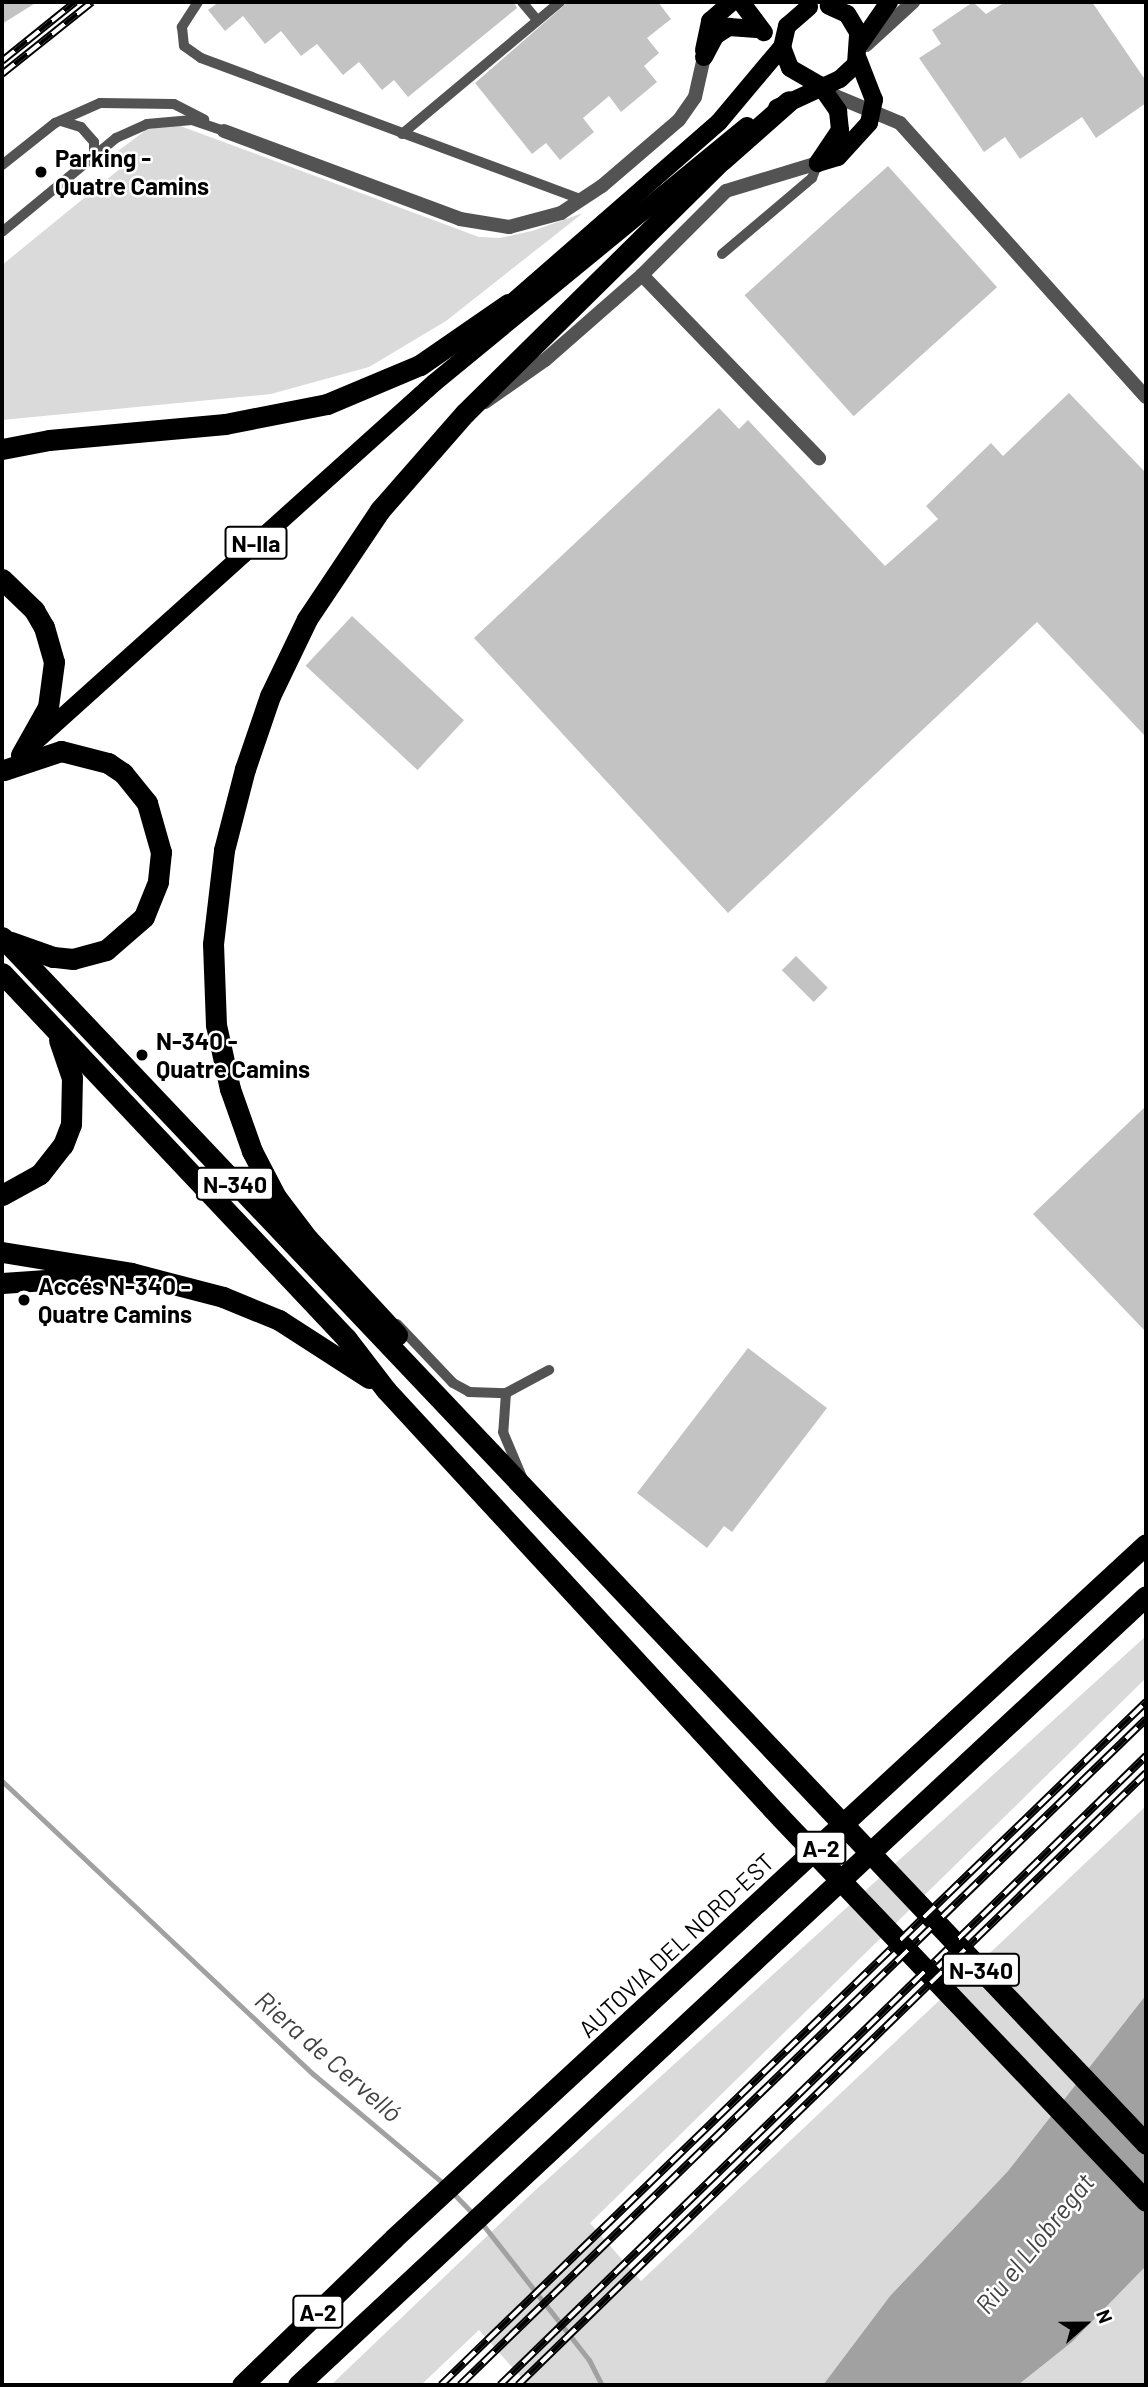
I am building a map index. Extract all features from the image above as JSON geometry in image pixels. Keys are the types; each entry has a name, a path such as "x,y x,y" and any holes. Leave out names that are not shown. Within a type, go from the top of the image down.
{"highway":[{"path":"470,1426 440,1382 276,1197 239,1119 216,1025 216,906 245,769 270,696 307,619 380,510 465,413 722,160 789,101"},
{"path":"2,449 50,440 225,424 327,404 420,365 508,304"},
{"path":"2,579 27,602 44,627 54,662 51,696 21,754"},
{"path":"2,938 53,957 90,956 122,940 144,917 158,882 159,838 137,788 108,763 61,751 3,771"},
{"name":"N-340","path":"2,938 430,1391 470,1426 528,1487 1146,2144"},
{"name":"N-340","path":"2,973 346,1338 386,1390 781,1818 1146,2201"},
{"path":"2,1195 40,1174 58,1153 71,1124 72,1078 54,1028"},
{"path":"2,1252 131,1273 190,1286 254,1308 304,1335 386,1390"},
{"path":"2,1283 131,1273"},
{"name":"AUTOVIA DEL NORD-EST","path":"242,2385 394,2238 1146,1544"},
{"name":"A-2","path":"298,2385 511,2183 1146,1596"}],"main road":[{"path":"704,57 710,22 732,2"},
{"path":"741,2 760,29 782,47 796,75 824,89 838,111 840,130 818,163"},
{"path":"786,2 809,7 835,4 854,24 874,100 873,111 863,132 838,157 818,163"},
{"name":"N-IIa","path":"3,771 434,383 710,154 755,120 789,101 824,89 840,79 888,2"},
{"name":"N-IIa","path":"434,383 508,304 719,122 782,47 787,26 809,7"},
{"path":"704,57 715,36 729,27 760,29"},
{"path":"2,438 50,440"}],"street":[{"path":"859,51 913,2"},
{"path":"225,131 477,224 525,224 561,213 686,112 695,97 704,57"},
{"path":"824,89 900,123 1146,397"},
{"path":"465,413 537,367 642,275 726,191 818,163"},
{"path":"642,275 819,458"}],"lane":[{"path":"198,2 182,27 184,46 201,58 581,199"},
{"path":"522,2 537,20"},
{"path":"402,134 560,2"},
{"path":"2,165 61,121 100,103 174,104 225,131"},
{"path":"2,232 116,138 147,124 192,120 225,131"},
{"path":"61,121 80,127 94,142 94,157"},
{"path":"722,254 812,178 818,163"},
{"path":"356,1290 397,1324 461,1389 506,1393 549,1370"},
{"path":"506,1393 502,1420 506,1445 528,1487"}],"shaded area":[{"path":"175,124 479,237 500,238 532,231 583,213 446,321 369,367 271,394 2,420 2,265 127,163 118,151 146,130"},
{"path":"1146,1636 1146,1678 590,2223 641,2281 1146,1806 1146,1995 1008,2171 890,2296 823,2385 528,2385 479,2330 421,2385 331,2385 529,2196"},
{"path":"1146,2266 1146,2385 1018,2385 1072,2342"}],"water":[{"name":"Riu el Llobregat","path":"1146,1995 1146,2266 1072,2342 1018,2385 823,2385 890,2296 1008,2171"}],"building":[{"path":"2,2 37,2 2,24"},
{"path":"219,2 514,2 517,8 408,97 394,80 382,90 359,62 343,75 317,44 301,56 281,31 265,44 243,16 225,31 208,10"},
{"path":"568,2 658,2 671,19 647,38 659,53 644,66 657,82 621,112 609,96 583,118 594,132 560,160 546,143 532,154 475,83"},
{"path":"973,2 986,14 1005,2 1092,2 1146,81 1146,103 1096,138 1082,117 1020,159 1005,137 984,152 919,58 941,44 932,30"},
{"path":"888,166 997,287 854,416 745,295"},
{"path":"1069,393 1146,473 1146,737 1037,622 728,913 474,638 719,408 739,429 748,420 885,566 938,519 926,506 991,443 1003,456"},
{"path":"352,616 464,720 418,770 306,666"},
{"path":"796,956 828,988 814,1002 782,970"},
{"path":"1146,1106 1146,1332 1033,1214"},
{"path":"748,1348 827,1408 732,1532 724,1526 707,1548 637,1493"}],"waterway":[{"name":"Riera de Cervelló","path":"2,1781 313,2074 444,2184"},
{"name":"Riera de Cervelló","path":"451,2191 473,2214"},
{"name":"Riera de Cervelló","path":"480,2221 589,2360 602,2385"}],"railway":[{"path":"2,61 75,2"},
{"path":"2,74 92,2"},
{"path":"441,2385 1146,1702"},
{"path":"460,2385 1146,1719"},
{"path":"500,2385 1146,1756"},
{"path":"518,2385 1146,1773"}],"place":[{"name":"Parking - Quatre Camins","path":"41,172"},
{"name":"N-340 - Quatre Camins","path":"142,1055"},
{"name":"Accés N-340 - Quatre Camins","path":"24,1300"}]}
